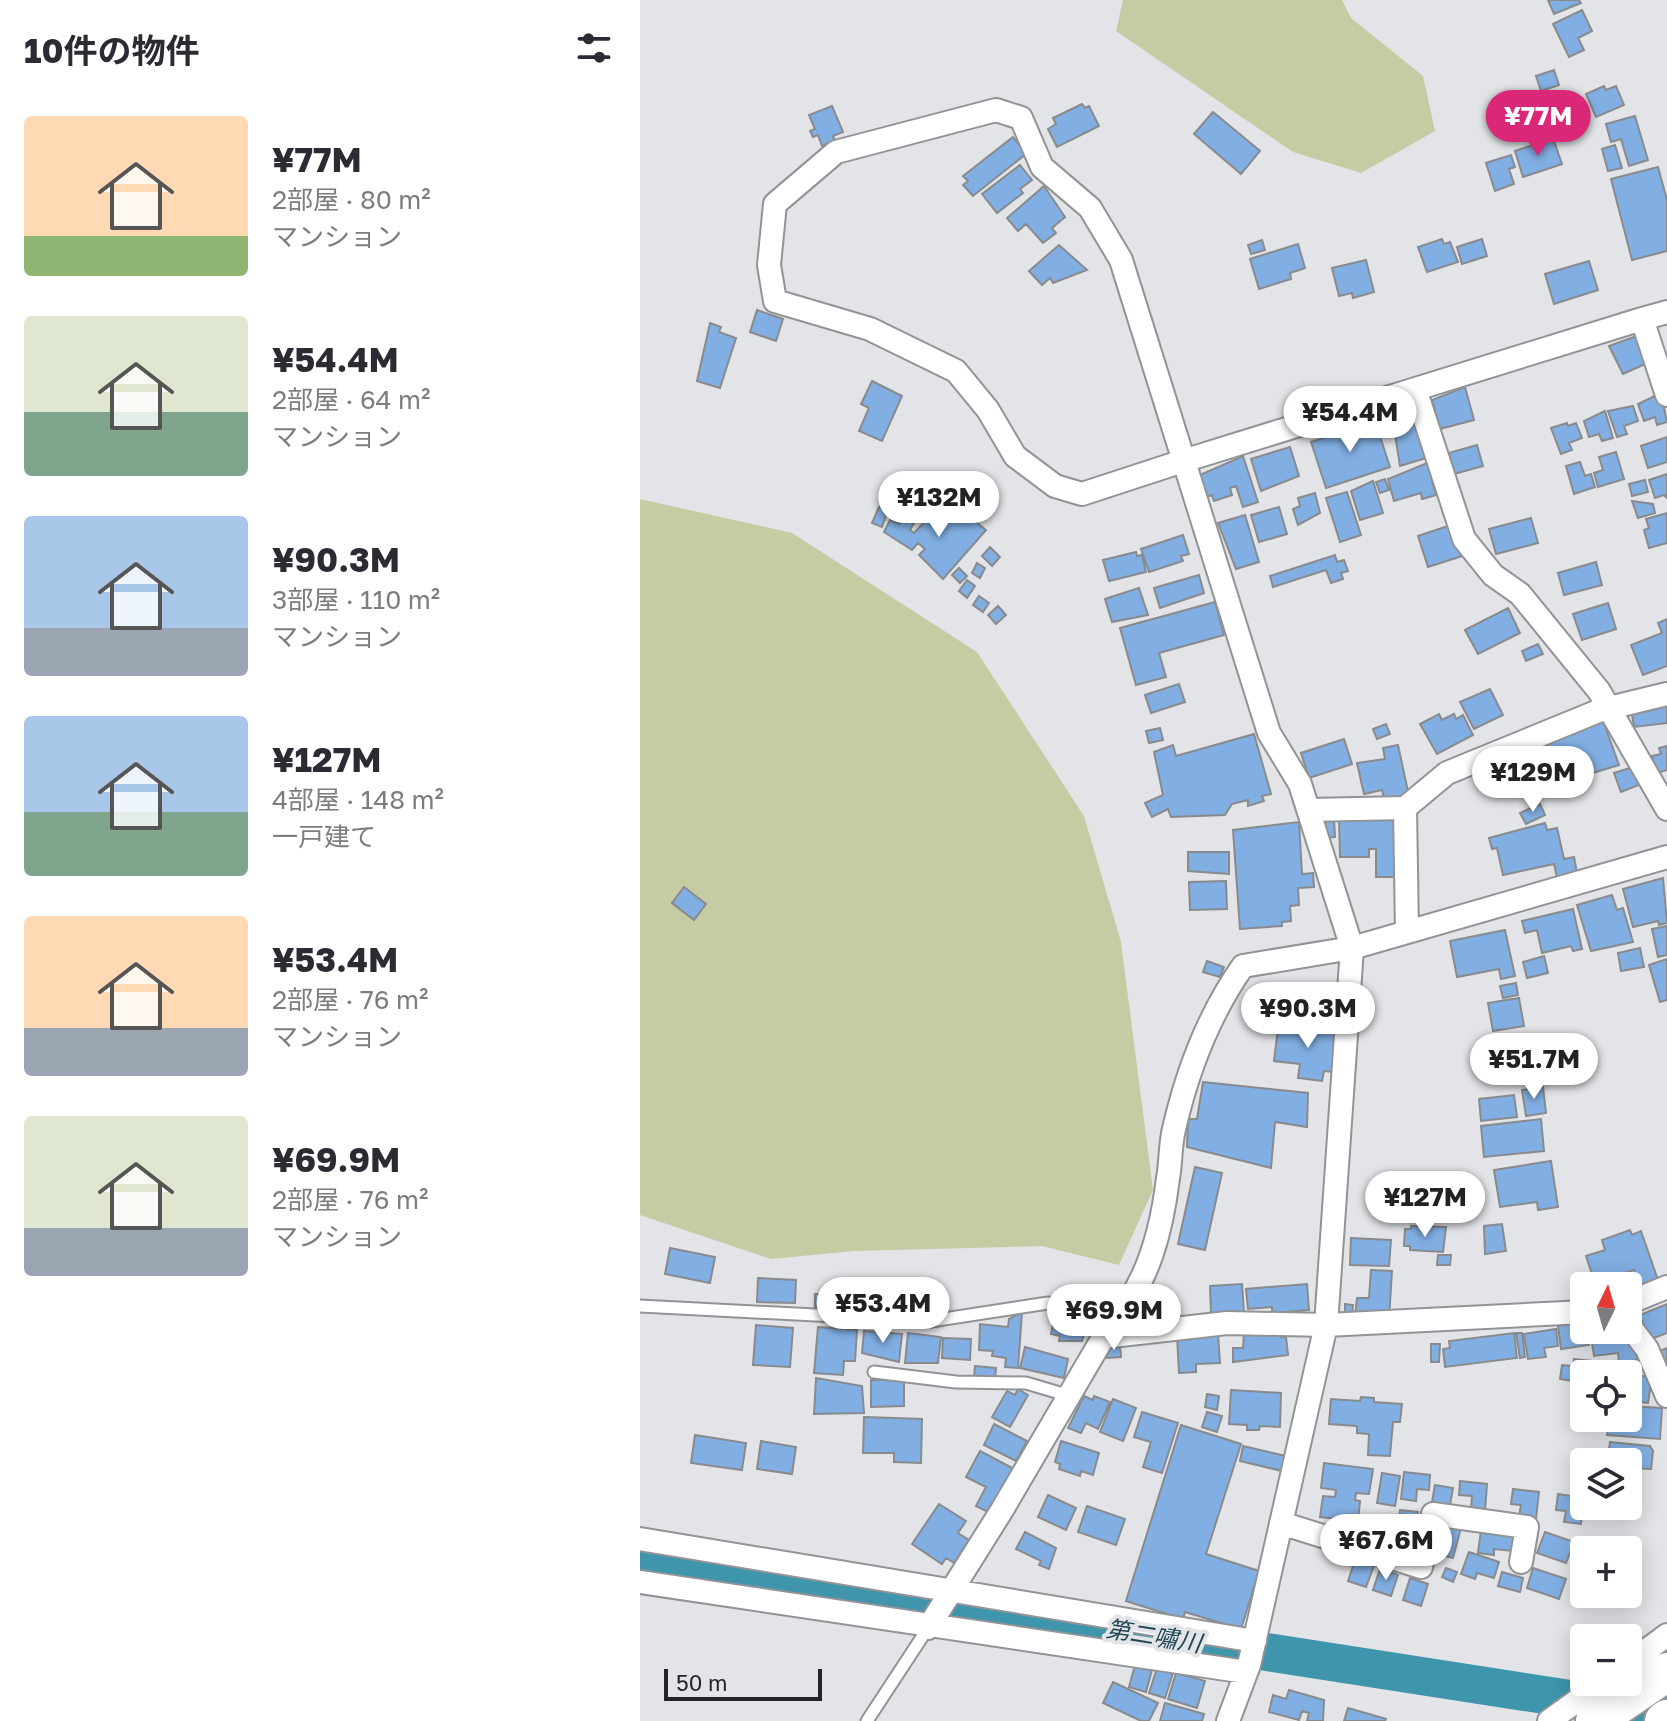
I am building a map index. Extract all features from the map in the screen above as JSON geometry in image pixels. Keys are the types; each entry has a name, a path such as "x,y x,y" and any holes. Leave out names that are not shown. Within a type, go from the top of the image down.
{"highway":[{"path":"1595,1721 1667,1672"}],"street":[{"path":"1228,1721 1255,1641 1326,1325 1352,948 1300,784 1269,733 1183,461 1121,260 1090,208 1042,167 1021,118 996,110 836,152 775,204 769,265 775,301 870,329 956,371 988,410 1015,456 1055,486 1082,494 1183,461 1667,312"},
{"path":"1642,319 1667,395"},
{"path":"1415,389 1464,539 1493,575 1520,594 1533,615 1599,691 1667,809"},
{"path":"1309,810 1405,808 1447,773 1608,708 1667,694"},
{"path":"1405,808 1407,932"},
{"path":"931,1623 1109,1328 1133,1300 1144,1279 1168,1181 1180,1107 1218,1001 1243,966 1352,948 1667,857"},
{"path":"1642,1297 1667,1287"},
{"path":"1109,1328 1227,1323 1326,1325 1570,1313"},
{"path":"1642,1342 1667,1396"},
{"path":"1281,1523 1421,1567 1433,1514 1527,1527 1521,1562"},
{"path":"640,1539 949,1594 1255,1641"},
{"path":"640,1582 1248,1669"},
{"path":"1642,1654 1667,1635"},
{"path":"1549,1721 1584,1696"}],"lane":[{"path":"640,1306 931,1321 1048,1303 1091,1310 1109,1328"},
{"path":"874,1372 956,1382 1026,1383 1070,1396"},
{"path":"867,1721 931,1623"}],"green space":[{"path":"1123,0 1342,0 1351,18 1423,76 1435,131 1361,173 1293,152 1116,31"},
{"path":"640,499 792,533 977,652 1084,816 1121,942 1153,1190 1119,1265 1042,1246 854,1251 771,1259 640,1215"}],"building":[{"path":"1548,0 1579,0 1581,3 1554,14"},
{"path":"1582,10 1592,31 1578,38 1584,50 1569,57 1553,24"},
{"path":"1554,70 1559,85 1541,91 1536,76"},
{"path":"1604,86 1606,90 1616,86 1624,105 1596,117 1586,94"},
{"path":"1082,104 1085,108 1089,106 1099,126 1057,147 1048,129 1056,124 1053,118"},
{"path":"832,106 843,132 833,136 835,141 822,146 818,135 813,137 810,131 815,129 809,115"},
{"path":"1213,112 1260,151 1241,174 1194,134"},
{"path":"1635,116 1648,160 1629,166 1621,139 1611,142 1606,124"},
{"path":"1013,137 1026,154 973,196 963,185 968,181 963,176"},
{"path":"1553,138 1562,164 1523,177 1515,151"},
{"path":"1615,145 1622,168 1608,171 1602,149"},
{"path":"1511,155 1515,167 1509,169 1514,184 1495,191 1486,163"},
{"path":"1020,165 1032,180 1020,189 1023,193 997,213 982,194"},
{"path":"1658,167 1667,200 1667,251 1632,260 1611,179"},
{"path":"1044,186 1065,217 1052,228 1056,233 1043,243 1026,224 1018,231 1007,218"},
{"path":"1442,239 1444,244 1450,242 1458,262 1427,272 1418,247"},
{"path":"1482,239 1487,256 1462,264 1457,247"},
{"path":"1262,240 1265,250 1251,254 1248,245"},
{"path":"1298,244 1305,268 1290,273 1291,279 1259,289 1250,259"},
{"path":"1059,245 1087,270 1053,283 1050,278 1042,285 1029,271"},
{"path":"1366,260 1374,292 1353,298 1352,293 1339,296 1332,268"},
{"path":"1589,261 1598,290 1554,304 1545,274"},
{"path":"757,310 783,319 776,341 750,332"},
{"path":"710,323 721,327 719,332 736,338 720,388 697,381"},
{"path":"1642,334 1652,361 1623,374 1609,346"},
{"path":"872,381 902,396 882,441 859,431 869,408 861,404"},
{"path":"1465,387 1474,420 1440,429 1432,400"},
{"path":"1661,393 1667,422 1657,425 1655,417 1644,421 1638,404"},
{"path":"1633,406 1638,421 1624,426 1627,434 1617,437 1608,411"},
{"path":"1408,408 1410,413 1395,418 1393,413"},
{"path":"1605,411 1613,438 1602,441 1599,434 1589,437 1584,421"},
{"path":"1413,416 1426,458 1400,466 1393,422"},
{"path":"1375,421 1390,467 1326,488 1311,442"},
{"path":"1567,423 1568,426 1576,423 1582,438 1569,443 1572,450 1561,454 1551,428"},
{"path":"1667,437 1667,462 1648,468 1641,446"},
{"path":"1477,445 1483,466 1454,474 1449,453"},
{"path":"1290,447 1299,476 1261,491 1251,459"},
{"path":"1616,452 1624,479 1598,487 1594,473 1603,470 1599,457"},
{"path":"1243,456 1258,502 1243,507 1236,486 1230,488 1232,495 1214,501 1212,495 1207,497 1200,475"},
{"path":"1580,462 1585,476 1591,474 1595,487 1574,494 1566,466"},
{"path":"1427,463 1436,495 1422,499 1421,493 1394,501 1388,479"},
{"path":"1667,474 1667,498 1664,495 1655,498 1649,480"},
{"path":"1385,479 1389,490 1380,493 1376,482"},
{"path":"1645,480 1648,492 1632,496 1629,484"},
{"path":"1373,481 1383,513 1360,520 1351,491"},
{"path":"982,486 989,490 979,505 973,501"},
{"path":"1347,492 1361,535 1340,542 1326,498"},
{"path":"1315,493 1320,513 1298,525 1293,509 1300,506 1298,498"},
{"path":"1632,501 1653,504 1655,513 1638,518"},
{"path":"879,507 888,510 882,527 872,523"},
{"path":"1279,507 1287,534 1259,542 1251,515"},
{"path":"951,510 965,522 969,516 986,530 943,579 919,555 925,549 918,543 912,550 884,532 890,520 899,524 902,519 914,523 910,530 914,533 932,514 940,521"},
{"path":"1667,513 1667,543 1649,548 1644,530 1649,528 1646,519"},
{"path":"1245,515 1259,562 1236,569 1218,523"},
{"path":"1531,518 1538,543 1496,554 1489,529"},
{"path":"1451,525 1462,556 1428,567 1418,536"},
{"path":"1183,535 1189,554 1181,556 1183,561 1149,572 1141,549"},
{"path":"990,547 1000,557 992,566 982,556"},
{"path":"1136,552 1137,556 1142,555 1146,572 1109,581 1103,560"},
{"path":"1335,555 1337,562 1344,560 1348,571 1341,573 1343,579 1331,583 1326,570 1273,587 1270,576"},
{"path":"1596,562 1602,585 1564,595 1558,573"},
{"path":"977,563 985,568 980,578 972,573"},
{"path":"959,568 967,576 960,583 952,575"},
{"path":"1199,575 1204,593 1160,608 1154,588"},
{"path":"967,580 975,586 967,598 959,591"},
{"path":"1139,588 1148,615 1112,622 1105,599"},
{"path":"979,596 989,603 983,612 973,605"},
{"path":"1215,602 1224,635 1159,653 1166,677 1136,685 1120,628"},
{"path":"1608,603 1616,629 1582,640 1573,614"},
{"path":"998,606 1006,615 996,624 988,615"},
{"path":"1508,608 1520,633 1478,654 1465,630"},
{"path":"1667,619 1667,666 1643,675 1631,645 1662,633 1658,623"},
{"path":"1538,644 1543,654 1526,661 1522,651"},
{"path":"1179,684 1185,702 1151,713 1145,695"},
{"path":"1490,689 1503,715 1474,729 1460,702"},
{"path":"1667,701 1667,723 1634,727 1631,707"},
{"path":"1439,714 1442,720 1454,714 1456,719 1463,715 1473,735 1437,754 1420,724"},
{"path":"1602,718 1619,765 1546,787 1534,756 1546,751 1543,743"},
{"path":"1386,724 1390,734 1377,739 1373,729"},
{"path":"1160,728 1163,740 1149,743 1146,731"},
{"path":"1254,734 1271,794 1262,796 1264,801 1248,806 1248,800 1232,804 1225,815 1171,817 1168,809 1152,817 1145,803 1163,795 1154,752 1173,745 1176,756"},
{"path":"1344,739 1352,764 1309,778 1301,753"},
{"path":"1398,745 1409,796 1385,802 1382,790 1364,794 1357,763 1385,759 1383,748"},
{"path":"1667,746 1667,770 1657,773 1652,756 1661,754 1659,748"},
{"path":"1633,767 1639,785 1621,792 1614,773"},
{"path":"1540,804 1545,815 1526,824 1520,813"},
{"path":"1334,818 1335,837 1328,838 1321,820"},
{"path":"1402,818 1403,877 1376,877 1376,849 1369,849 1369,857 1340,857 1339,819"},
{"path":"1299,822 1302,874 1313,873 1314,887 1298,888 1299,905 1290,906 1291,921 1282,922 1282,926 1240,929 1233,830"},
{"path":"1545,823 1547,830 1557,828 1564,859 1574,857 1578,878 1558,882 1554,864 1503,875 1497,848 1492,849 1489,838"},
{"path":"1188,852 1229,852 1229,874 1188,871"},
{"path":"1663,878 1667,923 1659,925 1658,921 1633,927 1623,889"},
{"path":"1226,881 1227,909 1190,910 1189,882"},
{"path":"684,887 706,904 694,920 672,903"},
{"path":"1612,895 1617,910 1623,908 1633,942 1591,951 1577,905"},
{"path":"1573,909 1582,949 1573,951 1571,946 1542,953 1537,930 1525,933 1522,921"},
{"path":"1667,926 1667,955 1658,957 1652,929"},
{"path":"1505,930 1515,976 1501,979 1499,969 1457,977 1450,941"},
{"path":"1640,948 1644,967 1621,971 1618,953"},
{"path":"1544,956 1548,973 1527,978 1523,962"},
{"path":"1667,959 1667,1000 1660,1002 1649,965"},
{"path":"1207,961 1224,967 1220,977 1203,972"},
{"path":"1516,983 1518,995 1503,998 1500,986"},
{"path":"1519,998 1524,1026 1493,1031 1488,1003"},
{"path":"1312,1025 1338,1028 1333,1072 1324,1071 1322,1081 1298,1078 1300,1064 1274,1061 1278,1028 1311,1029"},
{"path":"1529,1039 1535,1073 1504,1077 1499,1044"},
{"path":"1203,1082 1308,1093 1307,1127 1275,1122 1271,1168 1187,1147 1188,1119 1197,1119"},
{"path":"1543,1087 1546,1113 1526,1116 1522,1090"},
{"path":"1514,1095 1517,1117 1481,1121 1479,1099"},
{"path":"1541,1119 1544,1151 1484,1157 1481,1126"},
{"path":"1551,1161 1558,1207 1538,1210 1537,1202 1500,1207 1494,1170"},
{"path":"1195,1167 1222,1173 1205,1250 1178,1244"},
{"path":"1502,1224 1506,1251 1485,1254 1484,1226"},
{"path":"1411,1226 1446,1227 1443,1252 1410,1250 1410,1246 1404,1246 1405,1229 1411,1229"},
{"path":"1630,1230 1632,1235 1641,1231 1659,1283 1642,1289 1642,1272 1634,1270 1591,1272 1586,1256 1605,1250 1602,1240"},
{"path":"1351,1238 1391,1240 1389,1266 1350,1265"},
{"path":"670,1248 715,1257 710,1283 665,1274"},
{"path":"1438,1255 1451,1255 1450,1265 1437,1265"},
{"path":"1371,1270 1392,1271 1389,1319 1355,1317 1357,1298 1369,1298"},
{"path":"758,1278 796,1280 795,1303 757,1302"},
{"path":"832,1284 865,1287 864,1306 830,1303"},
{"path":"1242,1284 1244,1312 1211,1313 1210,1286"},
{"path":"1307,1284 1309,1310 1272,1313 1272,1307 1248,1309 1246,1289"},
{"path":"815,1294 827,1294 827,1307 815,1307"},
{"path":"1345,1304 1353,1305 1352,1316 1345,1315"},
{"path":"1667,1304 1667,1333 1649,1340 1642,1314"},
{"path":"1056,1310 1088,1316 1082,1341 1059,1341 1060,1336 1051,1334"},
{"path":"1022,1312 1018,1368 1005,1367 1006,1358 992,1356 993,1351 979,1350 980,1324 1008,1327 1009,1319"},
{"path":"1570,1324 1570,1344 1589,1345 1561,1349 1558,1326"},
{"path":"756,1325 793,1328 790,1367 753,1365"},
{"path":"818,1327 857,1330 855,1361 844,1361 843,1375 814,1373"},
{"path":"1556,1329 1558,1346 1544,1348 1546,1357 1528,1359 1524,1334"},
{"path":"864,1331 902,1334 899,1362 862,1353"},
{"path":"1280,1331 1281,1337 1286,1337 1288,1355 1233,1362 1233,1348 1243,1348 1244,1334"},
{"path":"908,1333 941,1337 938,1363 905,1363"},
{"path":"1514,1333 1517,1358 1445,1367 1443,1349 1450,1348 1449,1341"},
{"path":"1516,1333 1522,1333 1525,1357 1520,1358"},
{"path":"1218,1334 1220,1363 1196,1364 1196,1372 1179,1373 1177,1336"},
{"path":"943,1338 971,1339 970,1360 942,1358"},
{"path":"1431,1344 1440,1344 1439,1362 1431,1362"},
{"path":"1592,1344 1635,1344 1637,1360 1619,1360 1618,1353 1594,1356"},
{"path":"1120,1346 1121,1357 1107,1358 1106,1348"},
{"path":"1025,1347 1068,1359 1064,1378 1020,1368"},
{"path":"1667,1348 1667,1367 1660,1351"},
{"path":"1562,1365 1570,1366 1570,1381 1560,1379"},
{"path":"975,1366 996,1368 995,1379 974,1377"},
{"path":"1642,1376 1652,1377 1648,1403 1642,1402"},
{"path":"816,1378 862,1386 864,1413 814,1414"},
{"path":"904,1379 904,1406 871,1407 871,1380"},
{"path":"1018,1389 1028,1395 1010,1427 992,1417 1007,1391 1015,1395"},
{"path":"1231,1390 1281,1393 1280,1427 1260,1426 1259,1430 1247,1430 1247,1425 1229,1424"},
{"path":"1207,1394 1219,1396 1217,1410 1205,1407"},
{"path":"1084,1396 1110,1402 1098,1429 1086,1423 1081,1433 1068,1428"},
{"path":"1361,1397 1374,1398 1374,1402 1402,1404 1400,1422 1393,1422 1390,1456 1368,1455 1369,1434 1357,1433 1357,1426 1329,1424 1331,1399 1360,1401"},
{"path":"1113,1399 1136,1408 1123,1441 1100,1432"},
{"path":"1642,1407 1662,1408 1660,1439 1607,1435 1607,1432 1642,1432"},
{"path":"1142,1412 1178,1423 1162,1473 1143,1467 1151,1442 1134,1437"},
{"path":"1207,1412 1222,1416 1217,1432 1202,1427"},
{"path":"864,1417 922,1419 921,1463 894,1462 894,1453 863,1453"},
{"path":"994,1424 1027,1441 1016,1461 984,1445"},
{"path":"1181,1425 1241,1444 1206,1554 1259,1571 1241,1629 1185,1612 1183,1619 1126,1601"},
{"path":"695,1435 746,1443 742,1470 691,1463"},
{"path":"761,1441 796,1447 792,1474 757,1469"},
{"path":"1061,1441 1099,1453 1093,1475 1081,1471 1080,1476 1059,1469 1060,1464 1055,1462"},
{"path":"1610,1442 1650,1446 1653,1451 1651,1469 1642,1469 1642,1448 1609,1448"},
{"path":"1243,1446 1286,1456 1282,1471 1240,1461"},
{"path":"980,1451 1014,1469 990,1513 976,1506 986,1487 966,1477"},
{"path":"1324,1463 1373,1469 1369,1494 1356,1493 1355,1500 1360,1501 1358,1521 1320,1517 1323,1496 1335,1497 1336,1490 1321,1488"},
{"path":"1404,1472 1430,1475 1429,1490 1417,1489 1416,1501 1401,1499"},
{"path":"1382,1473 1400,1476 1395,1506 1377,1503"},
{"path":"1460,1481 1487,1484 1485,1511 1471,1510 1472,1496 1459,1495"},
{"path":"1435,1485 1453,1488 1450,1505 1432,1502"},
{"path":"1513,1489 1539,1492 1536,1519 1519,1517 1521,1505 1511,1504"},
{"path":"1558,1494 1570,1496 1570,1520 1581,1520 1581,1524 1564,1522 1566,1511 1556,1510"},
{"path":"1048,1495 1076,1508 1066,1530 1038,1517"},
{"path":"939,1504 966,1521 958,1533 969,1540 954,1563 946,1558 942,1564 912,1544"},
{"path":"1087,1506 1125,1519 1116,1545 1078,1532"},
{"path":"1400,1510 1418,1512 1414,1540 1397,1538"},
{"path":"1446,1523 1461,1528 1453,1558 1437,1554"},
{"path":"1481,1530 1514,1534 1512,1551 1494,1549 1494,1555 1478,1553"},
{"path":"1025,1532 1056,1548 1049,1569 1039,1565 1041,1561 1016,1549"},
{"path":"1545,1532 1570,1541 1566,1563 1537,1553"},
{"path":"1469,1552 1499,1562 1494,1578 1477,1573 1475,1579 1461,1574"},
{"path":"1355,1560 1374,1566 1366,1587 1348,1581"},
{"path":"1446,1568 1457,1572 1453,1582 1442,1577"},
{"path":"1533,1568 1566,1579 1559,1599 1527,1588"},
{"path":"1380,1569 1398,1575 1391,1596 1373,1590"},
{"path":"1502,1572 1523,1578 1520,1592 1498,1586"},
{"path":"1410,1578 1428,1584 1421,1606 1403,1600"},
{"path":"1135,1665 1152,1670 1146,1692 1129,1687"},
{"path":"1157,1668 1173,1673 1165,1698 1149,1693"},
{"path":"1176,1673 1205,1681 1197,1708 1168,1699"},
{"path":"1113,1682 1158,1703 1149,1721 1141,1721 1103,1703"},
{"path":"1289,1690 1324,1700 1323,1721 1307,1721 1309,1713 1302,1711 1299,1720 1269,1712 1273,1695 1286,1699"},
{"path":"1165,1703 1204,1714 1202,1721 1160,1721"},
{"path":"1348,1708 1386,1719 1344,1721"}],"waterway":[{"name":"第二嘯川","path":"640,1564 943,1613 1027,1615 1667,1714"}]}
